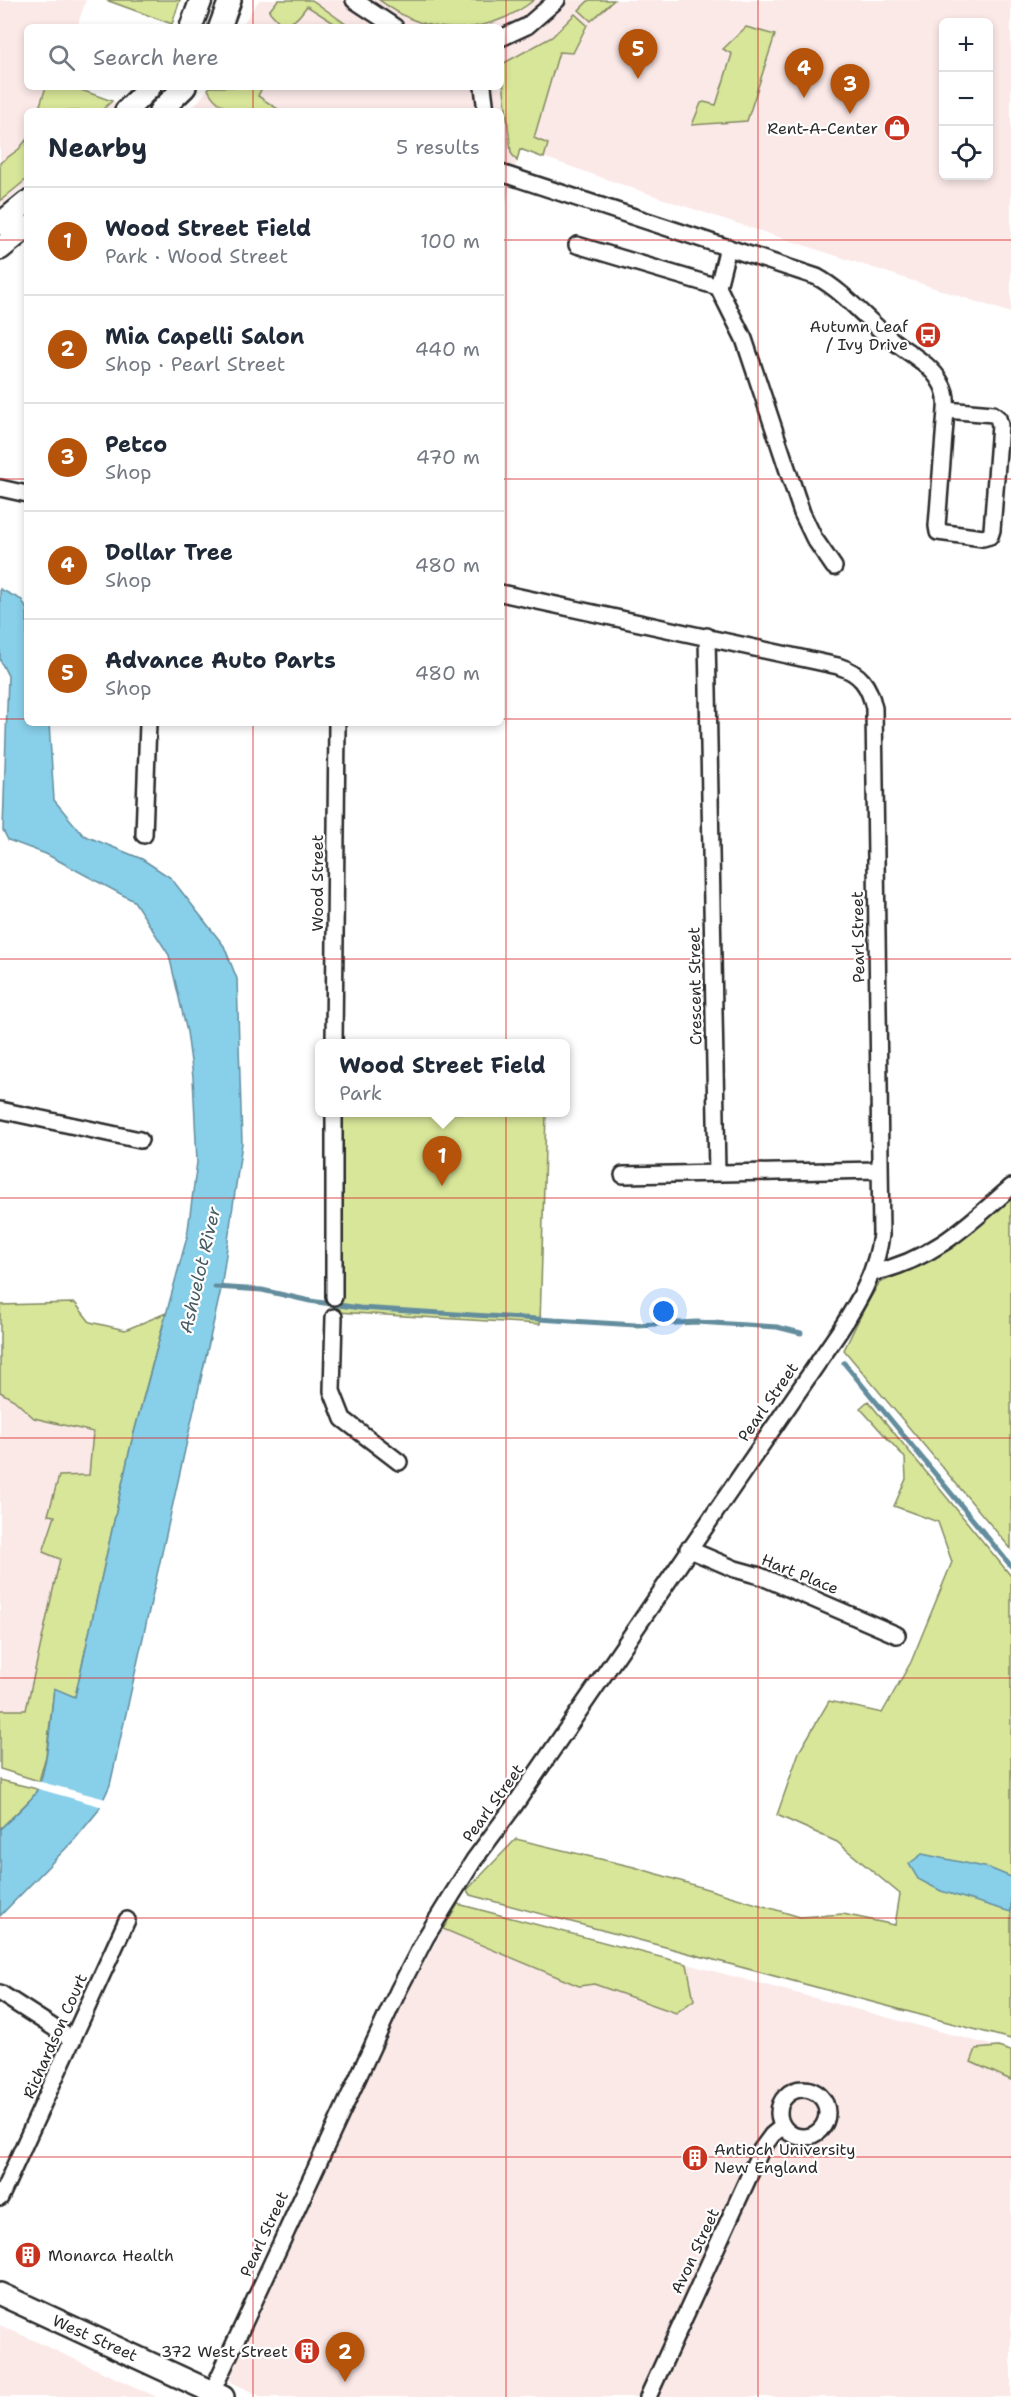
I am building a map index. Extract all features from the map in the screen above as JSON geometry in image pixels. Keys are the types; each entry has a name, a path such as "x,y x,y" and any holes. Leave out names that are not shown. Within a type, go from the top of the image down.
{"street":[{"path":"192,24 201,0"},
{"path":"220,24 230,0"},
{"path":"504,37 527,26 557,0"},
{"path":"356,1 391,24"},
{"path":"129,108 147,90"},
{"path":"163,108 182,90"},
{"path":"483,90 486,108"},
{"path":"504,173 817,277 832,285 876,326 920,360 941,382 947,399 946,410 938,532 983,538 990,536 1000,425 998,418 993,414 946,410"},
{"path":"0,224 24,204"},
{"path":"0,249 24,229"},
{"path":"577,245 718,287"},
{"path":"728,247 718,287 744,339 802,513 814,538 834,567"},
{"path":"0,488 24,493"},
{"name":"Pearl Street","path":"217,2394 332,2129 426,1937 474,1860 514,1806 838,1332 865,1290 872,1273 880,1235 873,708 871,694 865,682 851,670 707,636 504,594"},
{"name":"Crescent Street","path":"707,636 717,1173"},
{"path":"144,835 148,726"},
{"name":"Wood Street","path":"334,1039 337,726"},
{"path":"0,1110 140,1140"},
{"path":"334,1117 334,1297"},
{"path":"623,1175 879,1170"},
{"path":"872,1273 895,1268 938,1248 956,1236 1011,1187"},
{"path":"334,1317 332,1391 343,1419 399,1462"},
{"name":"Hart Place","path":"688,1549 735,1569 760,1576 897,1635"},
{"name":"Richardson Court","path":"0,2198 127,1920"},
{"path":"0,1993 73,2040"},
{"name":"Avon Street","path":"648,2397 761,2150 771,2134 783,2126"},
{"name":"West Street","path":"0,2294 217,2394"}],"shaded area":[{"path":"0,0 86,0 78,24 24,24 24,90 81,90 118,103 112,108 24,108 24,186 0,206"},
{"path":"259,0 1011,0 1011,313 678,204 520,149 504,209 504,108 192,108 208,90 504,90 504,24 243,24"},
{"path":"0,1392 14,1400 34,1418 93,1432 89,1475 48,1515 56,1516 60,1558 26,1710 0,1710"},
{"path":"443,1929 579,1986 594,1984 676,2013 692,1982 687,1964 998,2047 976,2049 995,2074 1011,2080 1011,2397 262,2397 231,2382 229,2373 298,2229 397,2012"},
{"path":"0,2325 157,2397 0,2397"}],"green space":[{"path":"106,0 180,0 172,24"},
{"path":"278,0 312,0 346,24 335,24 307,6 289,23 280,23 269,11"},
{"path":"379,0 534,0 506,17 486,24 427,24 399,13"},
{"path":"589,0 614,0 591,21 579,10"},
{"path":"575,14 587,25 573,53 559,52 534,138 548,144 544,158 520,149 517,161 511,153 504,90 504,63 552,37"},
{"path":"746,27 775,35 747,121 692,125 701,103 716,105 732,54 723,49"},
{"path":"45,90 81,90 112,101 104,108 39,108"},
{"path":"209,90 261,90 258,96 276,108 228,108 214,98"},
{"path":"24,143 24,181 0,201 0,163"},
{"path":"342,1117 546,1117 540,1324 337,1312"},
{"path":"1011,1197 1011,1549 844,1350 879,1283 915,1268 953,1248"},
{"path":"75,1303 90,1322 125,1330 166,1313 131,1444 75,1697 54,1689 46,1756 39,1781 0,1769 0,1710 26,1710 60,1559 43,1552 55,1516 48,1515 59,1476 89,1475 93,1432 34,1418 14,1400 0,1392 0,1305"},
{"path":"868,1401 1011,1576 1011,2039 470,1895 467,1890 516,1839 634,1867 800,1917 843,1914 895,1925 900,1894 837,1842 777,1815 799,1752 829,1701 882,1713 911,1662 952,1562 938,1522 894,1506 906,1479 905,1458 860,1408"},
{"path":"0,1780 37,1789 34,1796 0,1829"},
{"path":"458,1904 687,1964 694,2000 676,2013 594,1984 579,1986 443,1929"},
{"path":"998,2047 1011,2051 1011,2080 971,2062 976,2049"}],"water":[{"name":"Ashuelot River","path":"0,589 22,600 24,604 24,726 49,726 54,800 83,835 142,859 171,878 224,946 237,979 242,1143 221,1289 110,1785 98,1811 75,1839 0,1916 0,1829 34,1795 39,1786 48,1744 54,1688 75,1697 131,1444 187,1237 197,1162 193,1077 187,1032 169,955 134,901 46,854 8,840 3,830 8,676 0,660"},
{"path":"922,1854 989,1868 1011,1877 1011,1912 941,1891 918,1879 909,1864"}],"pier":[{"path":"37,1781 106,1799 103,1807 35,1788"}],"waterway":[{"name":"Ashuelot River","path":"215,1287 262,1290 310,1301 360,1308 636,1325 697,1322 777,1327 801,1333"},
{"path":"844,1363 1011,1566"}],"place":[{"name":"Advance Auto Parts","path":"638,79"},
{"name":"Dollar Tree","path":"804,98"},
{"name":"Petco","path":"850,114"},
{"name":"Rent-A-Center","path":"897,128"},
{"name":"Autumn Leaf / Ivy Drive","path":"928,335"},
{"name":"Wood Street Field","path":"442,1186"},
{"name":"Antioch University New England","path":"695,2158"},
{"name":"Monarca Health","path":"28,2255"},
{"name":"372 West Street","path":"307,2351"},
{"name":"Mia Capelli Salon","path":"345,2382"}]}
